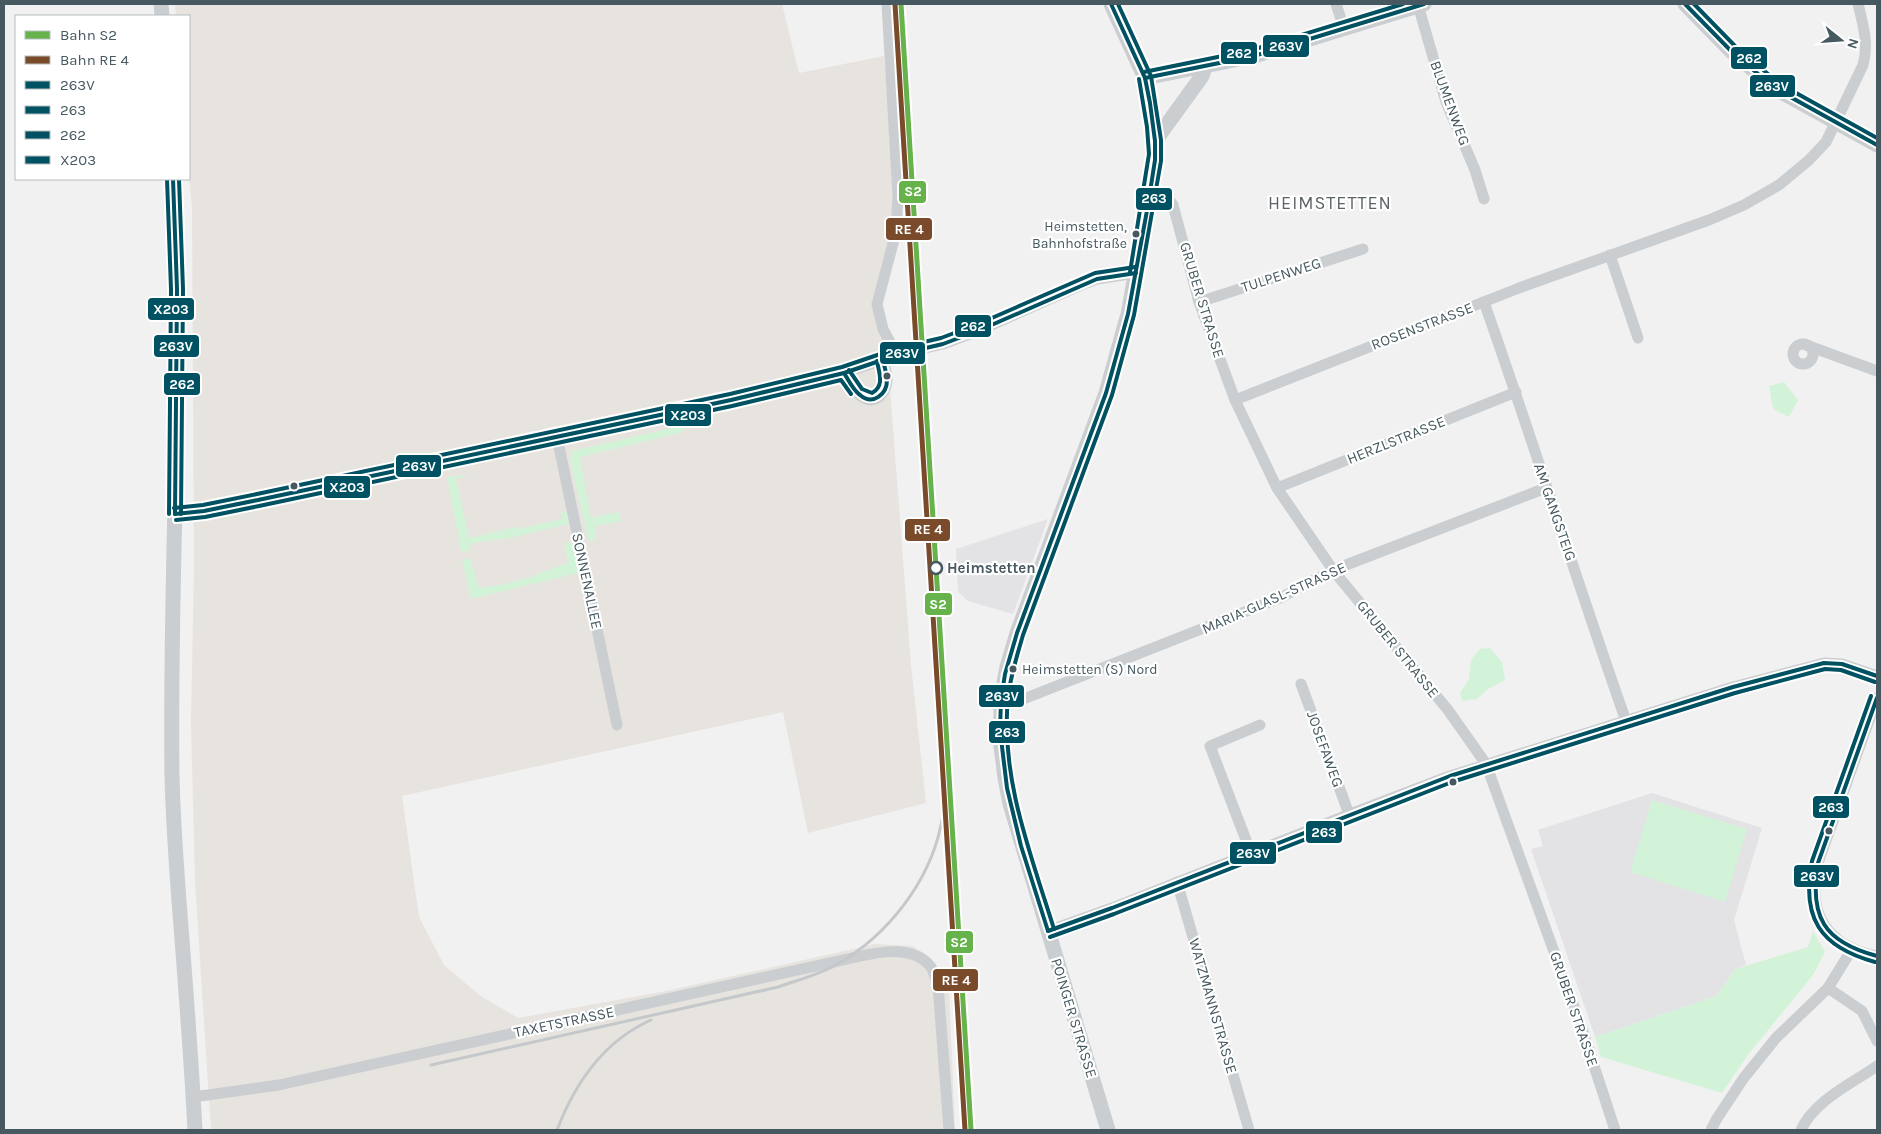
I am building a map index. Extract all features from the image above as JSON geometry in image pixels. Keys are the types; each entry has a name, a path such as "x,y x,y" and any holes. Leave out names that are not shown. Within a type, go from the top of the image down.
{"street":[{"path":"887,4 898,196 896,232 877,304 883,330 892,346 900,354"},
{"name":"POINGER STRASSE","path":"1108,1130 1010,804 1001,746 1001,699 1007,667 1017,633 1106,393 1136,273 1150,190 1155,141 1145,78 1111,4"},
{"path":"1336,4 1344,28"},
{"path":"1685,4 1757,75 1795,101 1877,145"},
{"name":"ROSENSTRASSE","path":"1235,400 1484,302 1709,220 1744,206 1779,185 1809,160 1826,142 1863,66 1866,54 1866,41 1858,4"},
{"path":"1145,78 1258,55 1421,5"},
{"name":"BLUMENWEG","path":"1421,5 1446,102 1484,199"},
{"path":"1155,141 1202,76 1205,67"},
{"path":"172,180 177,289 175,514 171,670 172,780 174,838 195,1130"},
{"name":"GRUBER STRASSE","path":"1150,190 1159,191 1166,196 1172,205 1199,302 1235,400 1277,488 1333,570 1448,710 1486,764 1581,1026 1615,1130"},
{"name":"TULPENWEG","path":"1199,302 1363,248"},
{"path":"1610,255 1638,338"},
{"path":"175,514 204,511 557,437 731,400 844,373 900,354 943,344 1097,279 1136,273"},
{"name":"AM GANGSTEIG","path":"1484,302 1626,721"},
{"path":"1806,345 1877,371"},
{"path":"844,373 862,397 876,399 883,392 886,384 887,378 883,360"},
{"name":"HERZLSTRASSE","path":"1277,488 1516,392"},
{"name":"SONNENALLEE","path":"557,437 617,725"},
{"name":"MARIA-GLASL-STRASSE","path":"1001,699 1021,700 1280,598 1333,570 1546,488"},
{"path":"1048,931 1112,908 1349,814 1486,764 1733,687 1824,663 1842,664 1877,676"},
{"name":"JOSEFAWEG","path":"1301,684 1349,814"},
{"path":"1877,698 1818,863 1813,887 1816,909 1832,934 1852,948 1877,956"},
{"path":"1251,853 1210,746 1260,725"},
{"name":"WATZMANNSTRASSE","path":"1177,882 1248,1130"},
{"path":"1711,1130 1744,1079 1776,1038 1828,988 1852,948"},
{"name":"TAXETSTRASSE","path":"193,1098 278,1085 876,953 896,951 915,956 930,967 938,985 948,1130"},
{"path":"1828,988 1862,1011 1877,1041"},
{"path":"1801,1130 1813,1112 1826,1101 1877,1066"}],"shaded area":[{"path":"175,4 782,4 799,73 884,56 895,195 892,228 872,300 880,333 887,348 911,665 926,803 808,833 783,712 402,796 419,917 444,965 479,995 518,1018 666,991 875,944 913,946 935,965 949,987 955,1130 211,1130 195,882 191,723 194,563 192,208 190,180 190,15 176,15"},
{"path":"1048,519 1013,614 968,601 958,592 956,549"},
{"path":"1652,793 1762,828 1734,920 1746,965 1735,969 1717,996 1595,1037 1531,849 1543,846 1538,830"}],"green space":[{"path":"1784,382 1798,400 1789,417 1773,409 1769,386"},
{"path":"684,425 684,432 580,457 591,518 619,512 621,521 595,526 596,540 589,542 570,460 572,451"},
{"path":"464,475 465,477 456,479 469,538 515,527 518,529 562,519 562,512 566,511 569,524 509,538 472,543 469,551 461,551 447,477"},
{"path":"564,543 573,543 578,573 471,599 462,560 470,558 479,588 505,584 535,576 568,563"},
{"path":"1490,648 1502,662 1505,680 1488,689 1477,699 1462,701 1460,693 1469,679 1471,660 1480,649"},
{"path":"1652,800 1747,829 1725,902 1630,872"},
{"path":"1813,931 1825,952 1813,975 1747,1056 1722,1093 1601,1057 1595,1037 1717,996 1735,969 1808,947"}],"railway":[{"path":"431,1065 778,987 815,975 836,965 855,953 888,923 903,906 927,867 943,815 948,748"},
{"path":"557,1130 573,1096 593,1065 619,1039 651,1020"}],"rail line":[{"name":"S2","path":"901,4 971,1130"}],"transit line":[{"path":"895,4 965,1130"},
{"name":"263V","path":"1048,931 1021,846 1007,788 1000,730 1001,700 1005,674 1017,633 1106,393 1128,314 1148,205 1155,160 1155,141 1150,103 1145,78 1111,4"},
{"name":"263","path":"1054,929 1027,844 1013,786 1007,728 1008,698 1012,674 1023,635 1112,395 1134,315 1161,161 1161,140 1151,76 1118,4"},
{"name":"262","path":"1144,72 1252,50 1403,4"},
{"name":"263V","path":"1145,78 1254,56 1424,4"},
{"name":"263V","path":"1685,4 1732,52 1776,89 1877,145"},
{"name":"262","path":"1694,4 1736,47 1780,84 1877,138"},
{"name":"262","path":"1130,272 1149,154 1147,127 1139,79"},
{"name":"X203","path":"167,180 171,289 169,514"},
{"name":"263V","path":"173,180 177,289 175,514"},
{"name":"262","path":"179,180 183,289 181,514"},
{"name":"262","path":"174,508 203,505 257,494 730,394 842,367 898,348 941,338 1095,273 1135,267"},
{"name":"263V","path":"175,514 204,511 258,500 731,400 844,373 900,354 943,344 1097,279 1136,273"},
{"name":"263V","path":"844,373 858,393 865,398 874,399 885,390 887,377 883,360"},
{"name":"262","path":"849,370 862,389 872,393 879,387 880,383 877,361"},
{"name":"X203","path":"176,520 205,517 259,506 732,406 841,380 851,394"},
{"name":"263V","path":"1048,931 1112,908 1450,776 1733,687 1824,663 1842,664 1877,676"},
{"name":"263","path":"1050,937 1114,914 1452,782 1735,693 1825,669 1841,670 1875,682"},
{"name":"263","path":"1871,696 1812,861 1809,899 1819,927 1828,938 1840,948 1875,962"},
{"name":"263V","path":"1877,698 1818,863 1816,882 1816,898 1819,912 1824,924 1833,935 1844,943 1877,956"}],"place":[{"name":"Heimstetten, Bahnhofstraße","path":"1136,234"},
{"name":"Heimstetten","path":"936,568"},
{"name":"Heimstetten (S) Nord","path":"1013,669"}],"district":[{"name":"HEIMSTETTEN","path":"1330,203"}]}
